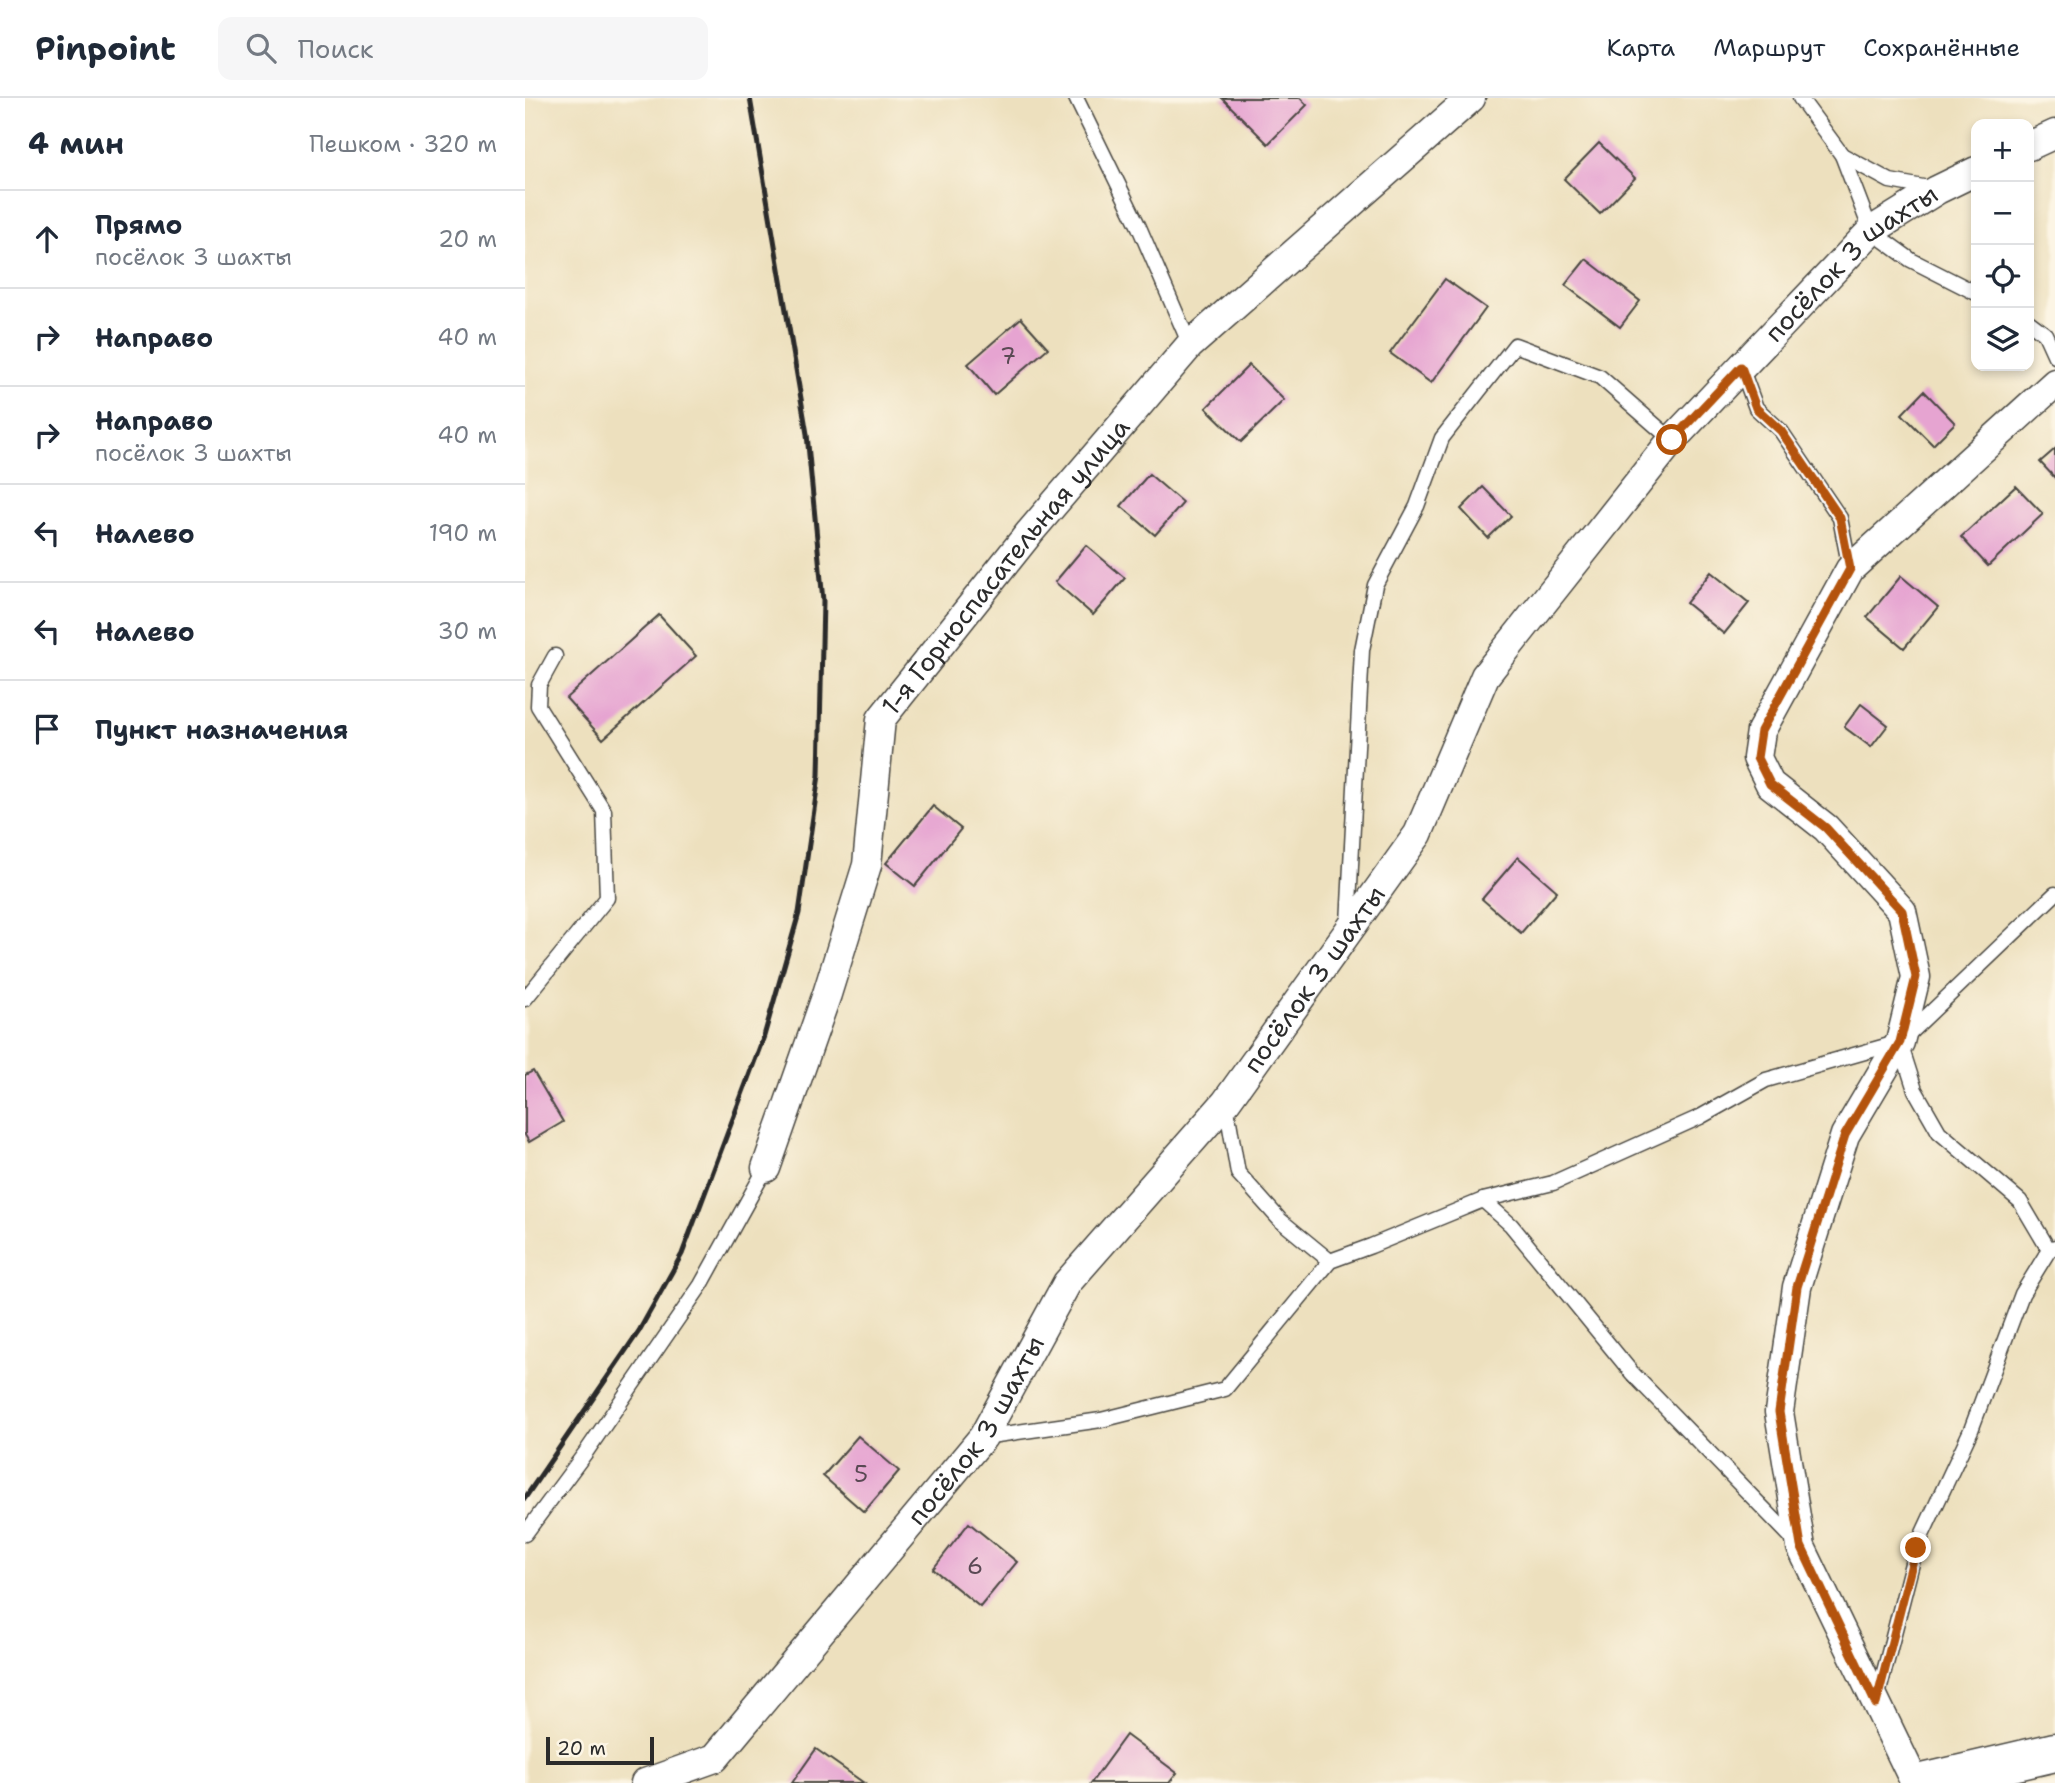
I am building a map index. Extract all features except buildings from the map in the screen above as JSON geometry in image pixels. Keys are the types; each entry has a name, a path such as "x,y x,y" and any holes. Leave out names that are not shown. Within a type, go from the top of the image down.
{"main road":[{"path":"1923,1783 2055,1752"}],"street":[{"name":"1-я Горноспасательная улица","path":"766,1168 827,994 867,865 881,719 1030,532 1190,345 1471,98"},
{"path":"2034,144 2055,134"},
{"name":"посёлок 3 шахты","path":"645,1783 715,1758 983,1437 1067,1283 1226,1102 1418,834 1486,676 1672,440 1871,231 1937,190 1971,173"},
{"path":"1915,1783 1801,1546 1779,1412 1797,1287 1845,1135 1900,1042 1916,977 1902,911 1826,828 1770,784 1757,758 1761,731 1850,569 2055,383"}],"lane":[{"path":"1076,98 1139,227 1190,345"},
{"path":"1800,98 1842,155 1871,231 1911,260 1971,290"},
{"path":"1842,155 1890,181 1937,190"},
{"path":"2034,326 2045,334 2055,356"},
{"path":"1348,933 1364,637 1375,585 1417,506 1442,438 1515,345 1600,377 1672,440"},
{"path":"1741,367 1756,408 1781,431 1840,518 1850,569"},
{"path":"525,999 607,898 604,811 538,706 539,685 555,656"},
{"path":"983,1437 1101,1420 1224,1389 1330,1261 1483,1200 1553,1183 1700,1117 1766,1080 1900,1042 2055,894"},
{"path":"1876,1704 1916,1548 1971,1430 2022,1294 2052,1249 2019,1201 1939,1132 1915,1090 1900,1042"},
{"path":"1226,1102 1238,1173 1280,1220 1330,1261"},
{"path":"525,1534 586,1452 701,1285 766,1168"},
{"path":"1483,1200 1511,1225 1632,1373 1801,1546"}],"railway":[{"path":"525,1498 639,1331 682,1254 764,1036 799,913 819,775 823,601 807,434 750,98"}],"route":[{"path":"1672,440 1741,367 1756,408 1781,431 1840,518 1850,569 1761,731 1757,758 1770,784 1826,828 1902,911 1916,977 1900,1042 1845,1135 1797,1287 1779,1412 1801,1546 1876,1704 1916,1548"}]}
